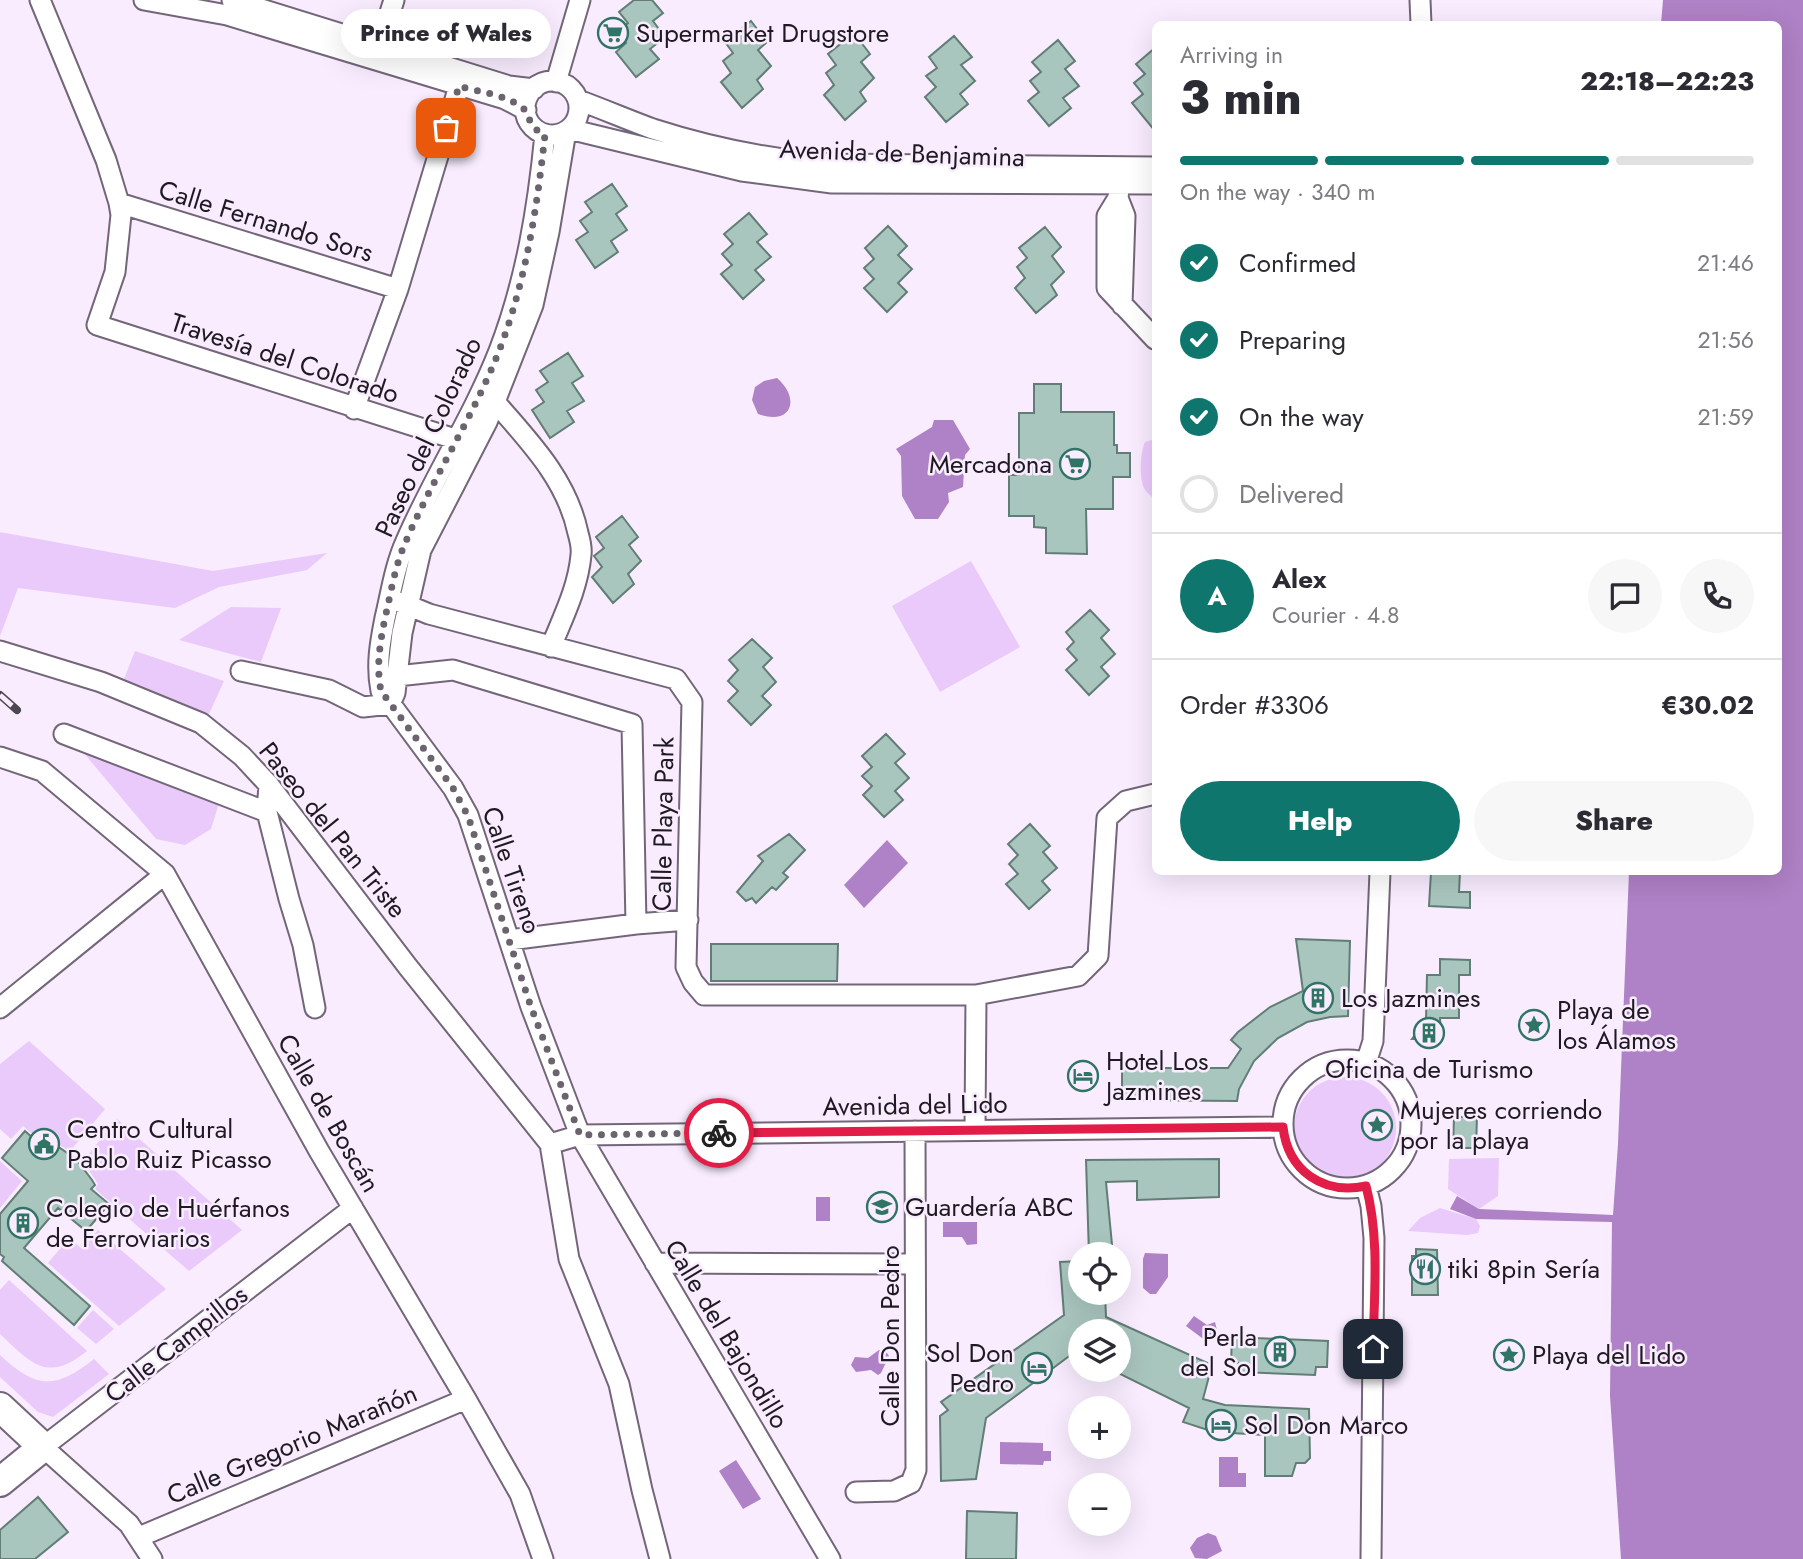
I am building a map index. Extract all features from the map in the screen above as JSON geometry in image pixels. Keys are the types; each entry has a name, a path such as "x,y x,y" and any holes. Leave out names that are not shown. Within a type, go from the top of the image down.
{"main road":[{"path":"5,1412 43,1447"},
{"path":"0,1474 7,1462 13,1438 5,1412"},
{"name":"Calle Campillos","path":"0,1482 43,1447"}],"street":[{"path":"40,0 106,160 119,203"},
{"path":"144,0 227,15 505,99 526,110"},
{"path":"232,0 509,86 534,89"},
{"path":"380,44 394,0"},
{"path":"556,82 580,0"},
{"path":"1420,0 1420,21"},
{"path":"556,82 568,86 578,100 578,114 568,130 558,134 545,134 533,126 526,110 527,99 534,89 543,83 556,82"},
{"path":"354,408 398,289 459,86"},
{"name":"Avenida de Benjamina","path":"578,100 694,141 746,154 790,161 833,164 1152,167"},
{"name":"Avenida de Benjamina","path":"568,130 742,171 809,181 1119,191 1152,185"},
{"name":"Paseo del Colorado","path":"390,704 397,676 402,633 421,550 495,402 533,306 550,232 568,130"},
{"name":"Paseo del Colorado","path":"390,704 381,691 377,672 381,637 390,598 405,543 484,387 517,297 530,242 545,134"},
{"path":"1119,191 1125,216 1122,305 1152,336"},
{"name":"Calle Fernando Sors","path":"119,203 398,289"},
{"name":"Travesía del Colorado","path":"119,203 121,215 115,272 97,325 458,440"},
{"path":"495,402 545,460 562,486 575,520 582,552 576,587 551,648"},
{"name":"Calle Playa Park","path":"390,598 429,614 677,680 692,702 686,967 693,982 704,995 976,995"},
{"name":"Paseo del Pan Triste","path":"0,651 101,682 201,723 242,756 269,785 408,967 550,1144"},
{"path":"397,676 453,670 632,724 636,924"},
{"path":"241,671 329,690 363,707 390,704"},
{"name":"Calle Tireno","path":"390,704 453,788 468,816 509,940 580,1135"},
{"path":"64,734 267,812"},
{"name":"Calle de Boscán","path":"0,757 42,771 165,874 353,1208 520,1494 543,1559"},
{"path":"269,785 267,812 303,945 315,1008"},
{"path":"975,1130 976,995 1078,976 1098,956 1107,818 1126,801 1152,795"},
{"path":"0,1008 165,874"},
{"path":"1366,1063 1373,1041 1380,875"},
{"path":"509,940 688,920"},
{"path":"1339,1060 1366,1063 1384,1072 1398,1084 1410,1110 1411,1129 1407,1148 1397,1164 1383,1178 1366,1186 1331,1187 1310,1177 1293,1161 1284,1139 1287,1100 1308,1073 1322,1065 1339,1060"},
{"name":"Avenida del Lido","path":"550,1144 580,1135 1283,1127"},
{"name":"Calle Don Pedro","path":"856,1492 894,1491 911,1483 916,1470 915,1131"},
{"name":"Calle del Bajondillo","path":"580,1135 830,1559"},
{"path":"550,1144 569,1259 619,1384 660,1559"},
{"path":"1366,1186 1374,1238 1371,1559"},
{"name":"Calle Campillos","path":"43,1447 353,1208"},
{"path":"655,1263 915,1264"},
{"name":"Calle Gregorio Marañón","path":"139,1537 466,1399"},
{"path":"43,1447 129,1524 152,1559"}],"shaded area":[{"path":"1663,0 1803,0 1803,1559 1621,1559 1610,1396 1612,1222 1476,1219 1450,1209 1457,1196 1479,1209 1613,1215 1629,875 1782,875 1782,21 1661,21"},
{"path":"777,378 789,395 789,409 778,417 758,414 752,400 755,387 764,381"},
{"path":"934,420 953,420 970,449 965,455 963,487 948,493 949,502 938,519 915,519 902,496 901,456 896,449 932,427"},
{"path":"1152,440 1152,497 1144,488 1141,478 1145,442"},
{"path":"0,532 213,571 327,553 307,570 219,587 175,608 18,588 0,636"},
{"path":"971,561 1020,647 940,692 892,606"},
{"path":"231,607 281,608 261,662 179,640"},
{"path":"135,651 224,681 209,714 124,679"},
{"path":"83,752 220,800 211,829 185,845 156,839"},
{"path":"887,840 908,863 864,908 844,885"},
{"path":"29,1041 105,1109 70,1151 45,1137 41,1141 23,1126 11,1139 0,1129 0,1064"},
{"path":"1345,1077 1374,1085 1388,1099 1396,1128 1388,1157 1374,1171 1345,1179 1316,1171 1302,1157 1294,1128 1302,1099 1316,1085"},
{"path":"117,1119 242,1230 189,1271 95,1189 98,1184 83,1161"},
{"path":"1499,1158 1498,1196 1479,1209 1448,1189 1449,1159"},
{"path":"0,1161 22,1181 0,1208"},
{"path":"816,1197 830,1197 830,1221 816,1221"},
{"path":"1440,1208 1476,1219 1480,1226 1478,1233 1467,1235 1408,1231 1420,1218"},
{"path":"943,1222 977,1222 977,1244 967,1245 962,1237 943,1237"},
{"path":"98,1230 166,1289 119,1326 48,1263 69,1238 82,1249"},
{"path":"1145,1253 1168,1254 1168,1277 1156,1294 1150,1294 1143,1288"},
{"path":"9,1280 87,1351 73,1361 50,1368 31,1361 11,1345 0,1334 0,1290"},
{"path":"93,1310 114,1329 96,1344 77,1328"},
{"path":"1194,1316 1207,1325 1215,1322 1218,1334 1206,1341 1186,1326"},
{"path":"879,1350 885,1350 889,1356 881,1373 878,1375 871,1370 856,1372 851,1365 855,1357 868,1358"},
{"path":"0,1355 24,1374 46,1381 68,1376 94,1359 109,1374 53,1417 38,1412 0,1377"},
{"path":"1000,1442 1043,1443 1043,1451 1051,1451 1051,1461 1044,1461 1043,1465 1000,1464"},
{"path":"1219,1457 1238,1457 1238,1473 1246,1473 1246,1487 1219,1487"},
{"path":"736,1460 761,1499 743,1509 719,1471"},
{"path":"1208,1533 1216,1536 1222,1551 1207,1559 1195,1558 1190,1548 1197,1538"}],"building":[{"path":"634,0 652,0 663,13 653,21 665,37 650,49 659,59 636,77 616,52 626,43 617,32 628,23 619,12"},
{"path":"751,21 767,42 758,50 771,66 757,80 763,89 742,108 721,82 731,73 723,61 733,53 725,42"},
{"path":"854,33 870,54 861,62 874,78 860,92 866,101 845,120 824,95 834,85 826,73 836,65 828,54"},
{"path":"954,36 972,57 961,65 975,81 960,94 968,104 946,122 925,97 936,87 926,76 937,68 929,57"},
{"path":"1058,40 1075,61 1065,69 1079,86 1063,98 1071,108 1049,126 1028,101 1039,92 1030,81 1041,72 1032,62"},
{"path":"1152,51 1152,127 1132,103 1143,94 1134,83 1145,74 1136,64"},
{"path":"612,184 627,206 616,214 627,230 611,241 618,252 595,268 576,240 588,232 580,221 592,212 585,202"},
{"path":"749,213 767,234 757,242 771,257 755,270 764,280 743,299 721,274 732,265 722,254 733,244 724,234"},
{"path":"888,226 907,246 898,255 912,269 898,283 907,292 887,312 864,288 874,279 864,268 874,259 865,248"},
{"path":"1045,227 1061,247 1052,256 1064,272 1051,285 1057,295 1036,313 1015,288 1025,278 1017,267 1027,258 1019,248"},
{"path":"568,353 583,376 572,383 584,401 567,411 574,422 550,438 532,410 544,402 536,390 548,382 540,371"},
{"name":"Mercadona","path":"1034,384 1061,384 1061,412 1114,412 1114,445 1117,445 1117,453 1130,453 1130,477 1113,477 1113,509 1086,509 1087,554 1046,553 1046,528 1034,527 1034,516 1009,516 1009,475 1019,475 1019,413 1034,413"},
{"path":"622,516 638,537 629,545 641,561 628,574 634,584 613,603 592,577 602,567 594,556 604,548 596,537"},
{"path":"1090,610 1109,630 1101,638 1115,654 1101,667 1109,676 1089,695 1066,670 1077,660 1067,649 1074,642 1066,632"},
{"path":"752,639 772,658 763,667 776,682 762,696 771,705 751,725 728,701 738,691 728,681 738,670 729,660"},
{"path":"886,734 905,754 895,763 909,778 895,791 903,800 884,817 863,795 872,786 862,776 872,767 862,756"},
{"path":"1030,824 1050,846 1043,852 1057,868 1042,881 1050,890 1029,909 1006,884 1018,874 1009,864 1018,855 1008,844"},
{"path":"789,834 805,850 783,873 788,877 776,890 772,887 756,903 752,898 746,901 737,892 763,861 758,856"},
{"path":"1431,875 1460,875 1459,892 1470,892 1470,908 1429,906"},
{"path":"1296,939 1350,941 1348,1016 1307,1022 1278,1038 1254,1061 1239,1089 1237,1101 1122,1100 1122,1068 1228,1068 1241,1049 1231,1040 1238,1032 1270,1007 1303,991"},
{"path":"711,944 838,944 837,981 711,981"},
{"path":"1440,959 1470,960 1470,975 1459,975 1459,1018 1440,1018 1441,1035 1430,1037 1431,1047 1412,1039 1426,1020 1427,975 1440,975"},
{"path":"1454,1117 1477,1117 1476,1148 1453,1148"},
{"name":"Colegio de Huérfanos de Ferroviarios","path":"25,1131 43,1147 46,1143 57,1146 76,1159 95,1185 91,1189 109,1204 86,1231 58,1208 24,1248 90,1306 74,1325 2,1261 4,1257 0,1254 0,1214 28,1181 2,1158"},
{"path":"1219,1159 1219,1197 1137,1200 1137,1181 1106,1182 1112,1242 1089,1242 1086,1160"},
{"name":"tiki 8pin Sería","path":"1416,1249 1437,1250 1438,1295 1412,1295 1412,1256 1416,1256"},
{"path":"1060,1262 1068,1262 1068,1305 1106,1305 1106,1317 1110,1319 1068,1319 1068,1357 986,1418 976,1479 941,1481 940,1416 948,1410 941,1402 1064,1315"},
{"path":"1131,1328 1212,1365 1203,1399 1225,1405 1309,1409 1310,1458 1305,1463 1296,1463 1292,1476 1265,1476 1265,1435 1214,1432 1183,1422 1189,1408 1131,1379"},
{"name":"Perla del Sol","path":"1232,1337 1328,1341 1327,1367 1316,1367 1315,1375 1239,1372 1238,1363 1231,1363"},
{"path":"38,1497 68,1532 35,1559 0,1559 0,1530"},
{"path":"967,1511 1017,1513 1016,1559 966,1559"}],"railway":[{"path":"0,695 17,710"}],"way so far":[{"path":"446,128 459,86 505,99 526,110 528,120 545,134 542,167 530,242 517,297 500,349 479,399 405,543 381,637 377,672 381,691 453,788 468,816 531,1007 580,1135 719,1133"}],"place":[{"name":"Supermarket Drugstore","path":"613,33"},
{"name":"Prince of Wales","path":"446,128"},
{"name":"Mercadona","path":"1075,464"},
{"name":"Los Jazmines","path":"1318,998"},
{"name":"Playa de los Álamos","path":"1534,1025"},
{"name":"Oficina de Turismo","path":"1429,1033"},
{"name":"Hotel Los Jazmines","path":"1083,1076"},
{"name":"Mujeres corriendo por la playa","path":"1377,1125"},
{"name":"Centro Cultural Pablo Ruiz Picasso","path":"44,1144"},
{"name":"Guardería ABC","path":"882,1207"},
{"name":"Colegio de Huérfanos de Ferroviarios","path":"23,1223"},
{"name":"tiki 8pin Sería","path":"1425,1269"},
{"name":"Perla del Sol","path":"1280,1352"},
{"name":"Playa del Lido","path":"1509,1355"},
{"name":"Sol Don Pedro","path":"1037,1368"},
{"name":"Sol Don Marco","path":"1221,1425"}],"route":[{"path":"719,1133 1283,1127 1284,1139 1293,1161 1310,1177 1320,1183 1343,1189 1366,1186 1374,1238 1373,1349"}]}
